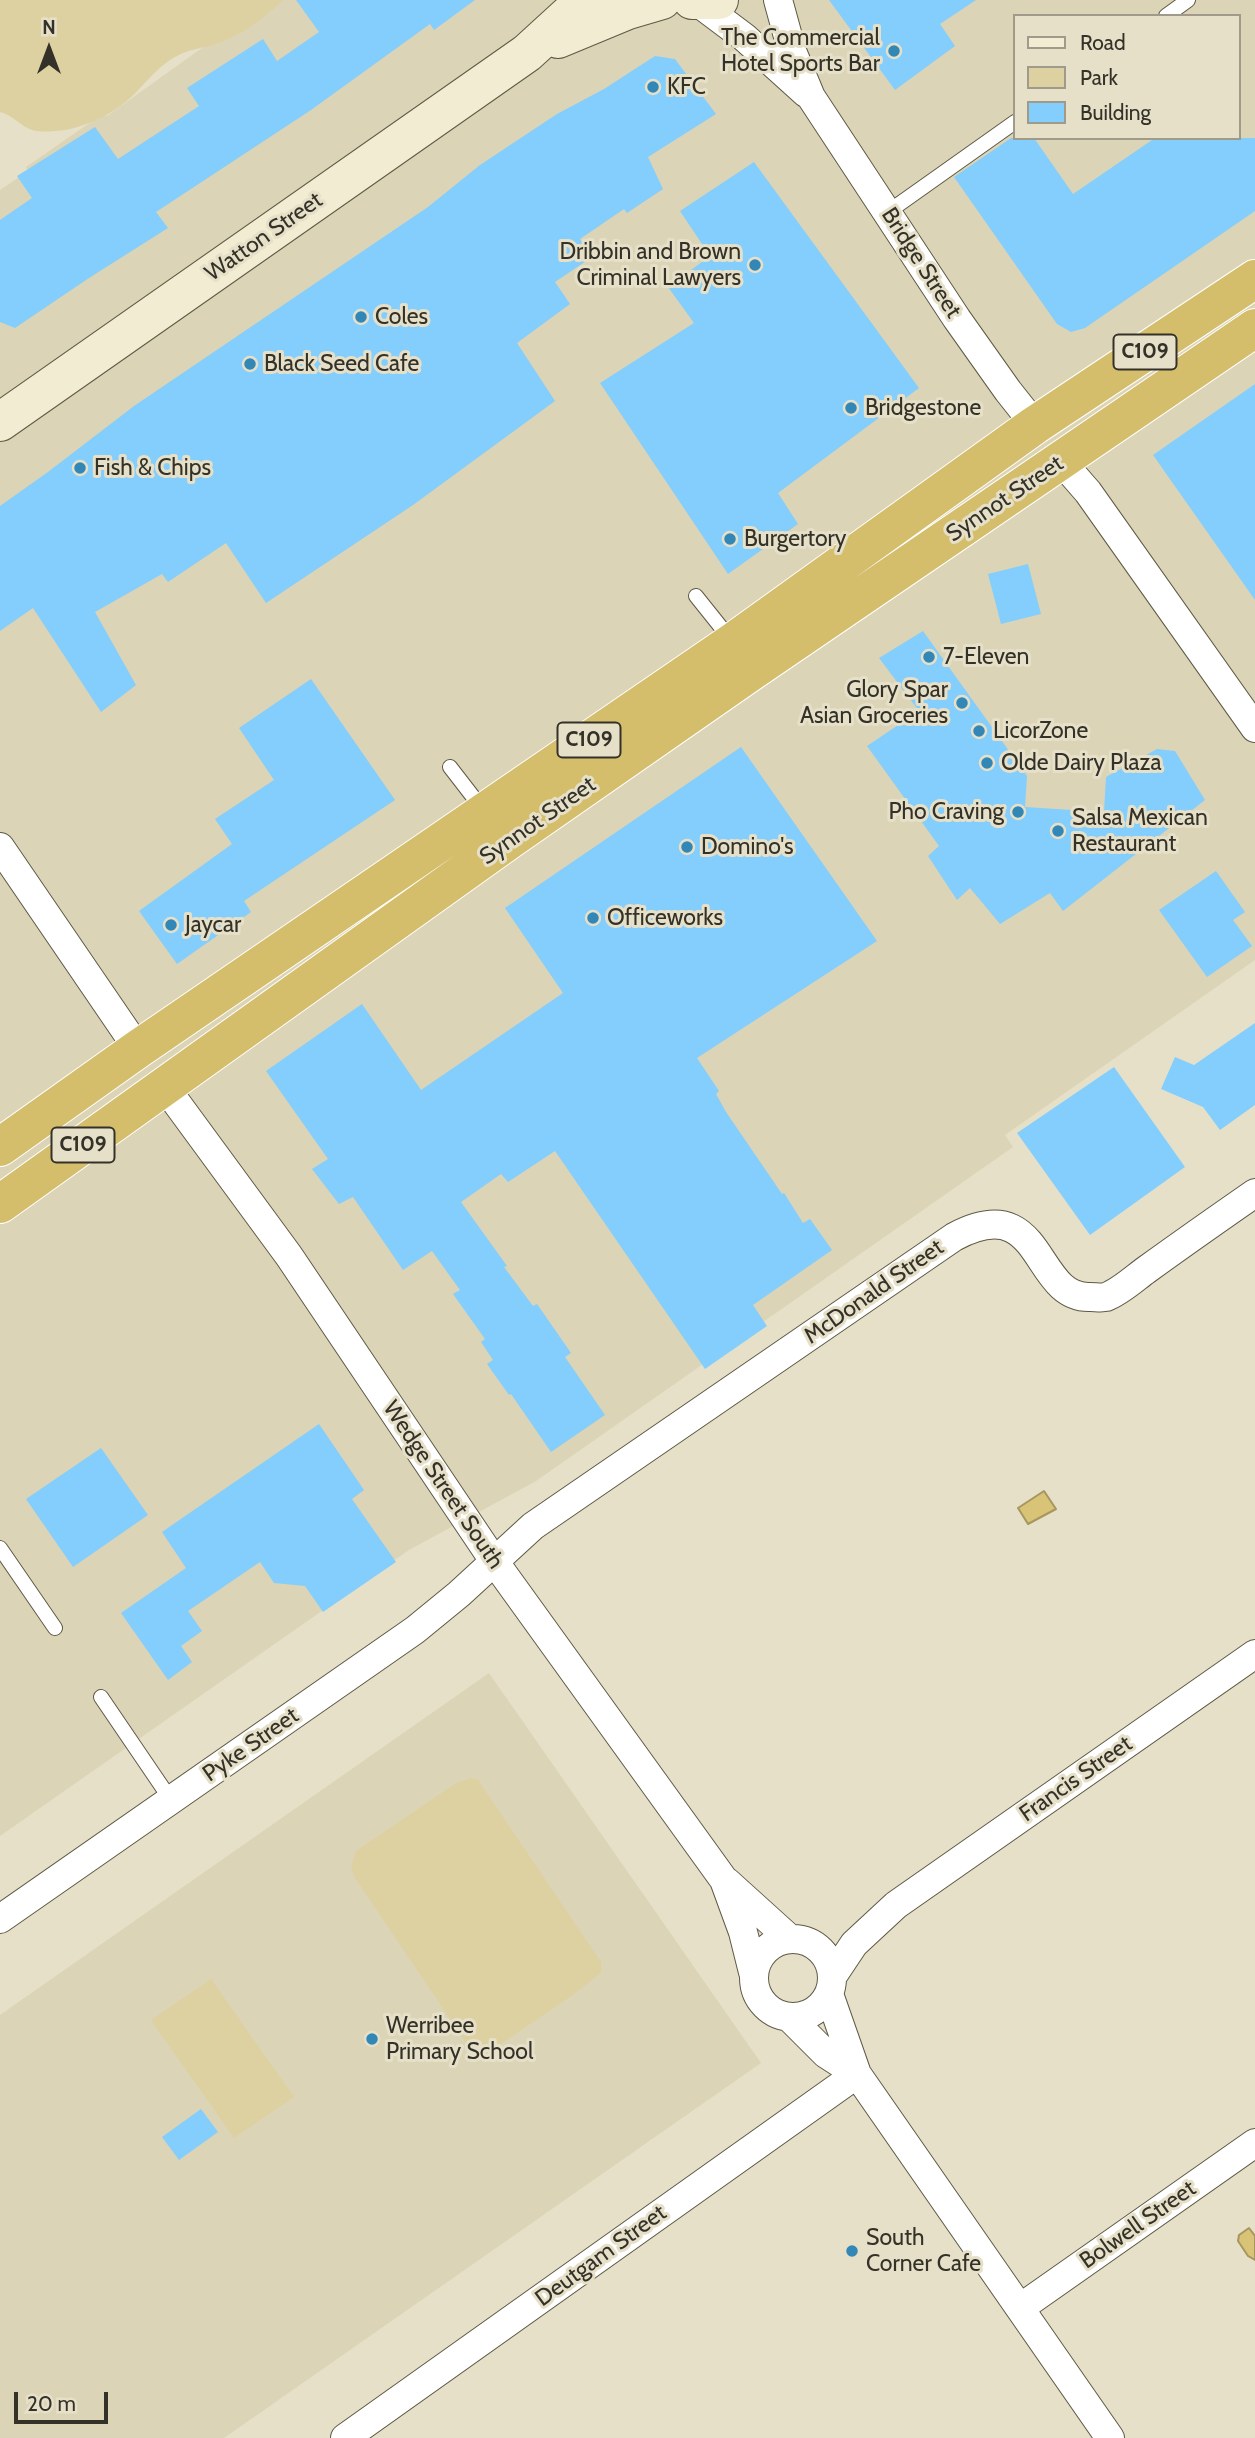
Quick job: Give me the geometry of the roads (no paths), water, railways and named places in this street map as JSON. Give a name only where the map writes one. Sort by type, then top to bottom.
[{"type":"highway","name":"Synnot Street","points":[[742,657],[1035,425],[1255,279]]},
{"type":"highway","name":"Synnot Street","points":[[0,1147],[138,1049],[497,826],[742,657],[1061,461],[1255,328]]},
{"type":"highway","points":[[1035,425],[1061,461]]},
{"type":"highway","name":"Synnot Street","points":[[0,1203],[165,1087],[497,826]]},
{"type":"highway","points":[[138,1049],[165,1087]]},
{"type":"street","name":"Watton Street","points":[[0,422],[527,53],[586,0]]},
{"type":"street","name":"Watton Street","points":[[527,53],[592,23],[692,0]]},
{"type":"street","name":"Bridge Street","points":[[692,0],[744,37],[811,97]]},
{"type":"street","name":"Bridge Street","points":[[778,0],[792,51],[811,97],[1007,391],[1035,425]]},
{"type":"street","points":[[1061,461],[1088,492],[1255,728]]},
{"type":"street","points":[[0,847],[138,1049]]},
{"type":"street","name":"Wedge Street South","points":[[165,1087],[289,1256],[494,1561],[724,1880],[799,1940]]},
{"type":"street","name":"McDonald Street","points":[[494,1561],[533,1526],[970,1228],[997,1225],[1013,1228],[1026,1237],[1060,1286],[1073,1296],[1107,1297],[1255,1193]]},
{"type":"street","name":"Pyke Street","points":[[0,1919],[415,1630],[494,1561]]},
{"type":"street","name":"Francis Street","points":[[831,1985],[854,1944],[896,1905],[1255,1654]]},
{"type":"street","name":"Wedge Street South","points":[[724,1880],[743,1932],[753,1972]]},
{"type":"street","name":"Francis Street","points":[[799,1940],[831,1936],[896,1905]]},
{"type":"street","points":[[831,1985],[815,2010],[790,2018],[779,2015],[762,2003],[756,1994],[753,1972],[766,1949],[781,1940],[799,1940],[816,1946],[828,1959],[831,1985],[857,2074],[1110,2438]]},
{"type":"street","points":[[790,2018],[826,2054],[857,2074]]},
{"type":"street","name":"Deutgam Street","points":[[345,2438],[857,2074]]},
{"type":"street","name":"Bolwell Street","points":[[1020,2308],[1255,2143]]},
{"type":"lane","points":[[1169,14],[1188,0]]},
{"type":"lane","points":[[888,212],[1014,123]]},
{"type":"lane","points":[[696,596],[742,657]]},
{"type":"lane","points":[[450,767],[497,826]]},
{"type":"lane","points":[[0,1548],[55,1628]]},
{"type":"lane","points":[[101,1697],[171,1800]]},
{"type":"place","name":"The Commercial Hotel Sports Bar","points":[[894,51]]},
{"type":"place","name":"KFC","points":[[653,87]]},
{"type":"place","name":"Dribbin and Brown Criminal Lawyers","points":[[755,265]]},
{"type":"place","name":"Coles","points":[[361,317]]},
{"type":"place","name":"Black Seed Cafe","points":[[250,364]]},
{"type":"place","name":"Bridgestone","points":[[851,408]]},
{"type":"place","name":"Fish & Chips","points":[[80,468]]},
{"type":"place","name":"Burgertory","points":[[730,539]]},
{"type":"place","name":"7-Eleven","points":[[929,657]]},
{"type":"place","name":"Glory Spar Asian Groceries","points":[[962,703]]},
{"type":"place","name":"LicorZone","points":[[979,731]]},
{"type":"place","name":"Olde Dairy Plaza","points":[[987,763]]},
{"type":"place","name":"Pho Craving","points":[[1018,812]]},
{"type":"place","name":"Salsa Mexican Restaurant","points":[[1058,831]]},
{"type":"place","name":"Domino's","points":[[687,847]]},
{"type":"place","name":"Officeworks","points":[[593,918]]},
{"type":"place","name":"Jaycar","points":[[171,925]]},
{"type":"place","name":"Werribee Primary School","points":[[372,2039]]},
{"type":"place","name":"South Corner Cafe","points":[[852,2251]]}]
